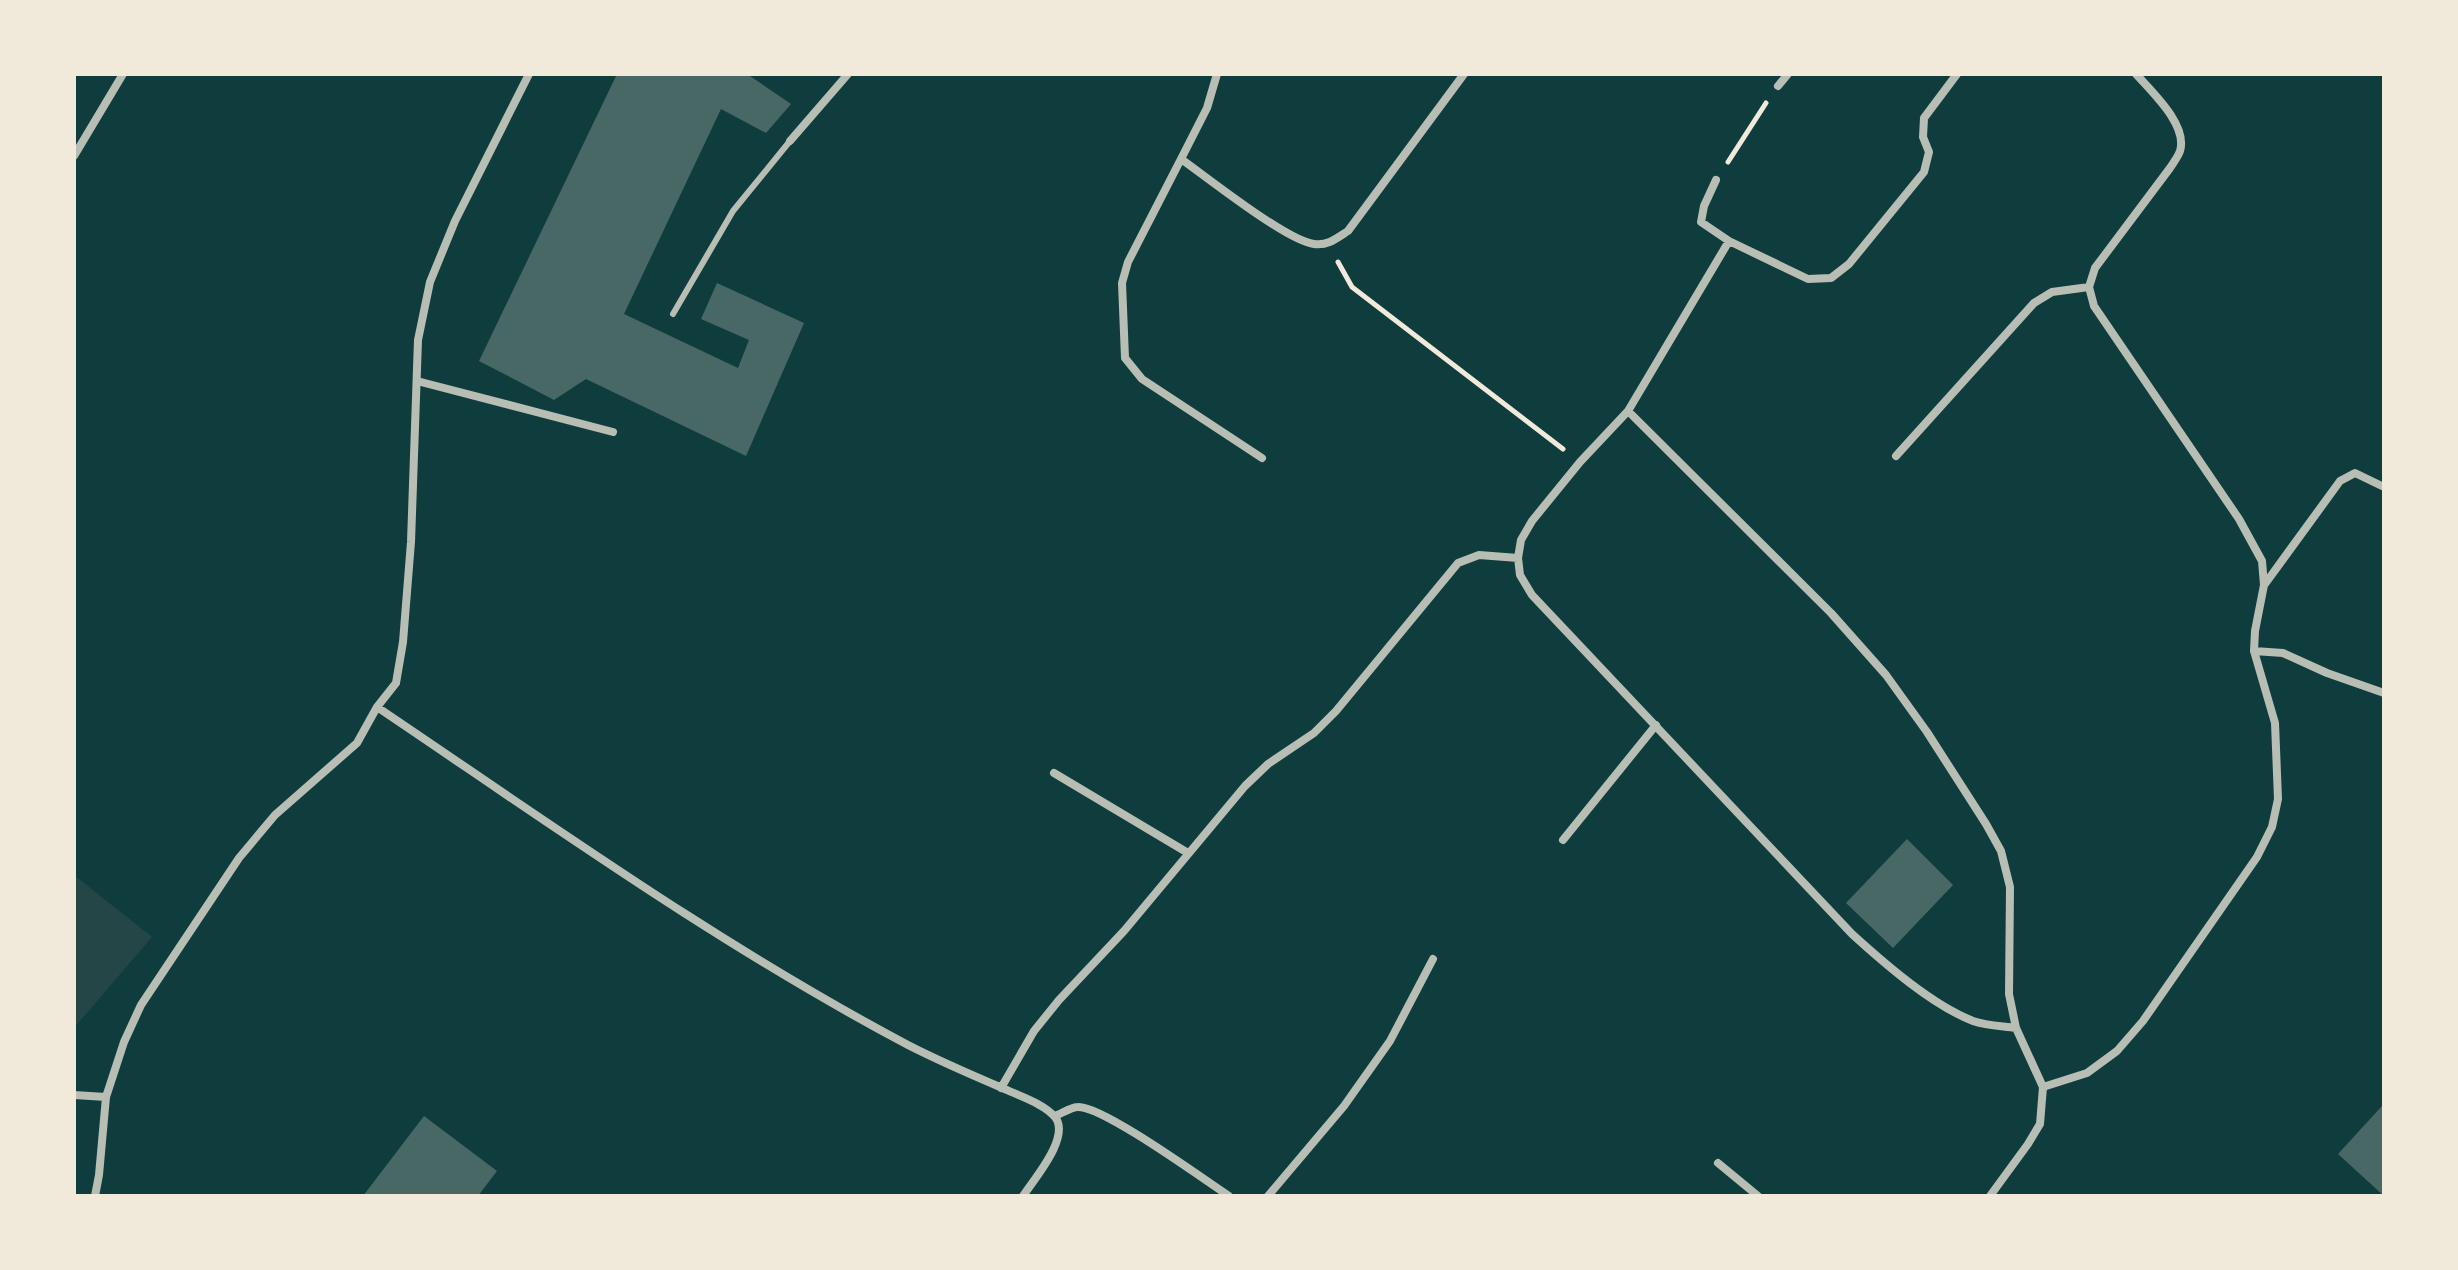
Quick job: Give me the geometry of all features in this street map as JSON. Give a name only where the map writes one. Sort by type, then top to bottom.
[{"type":"street","points":[[74,156],[123,74]]},
{"type":"street","points":[[95,1196],[106,1097],[124,1042],[141,1005],[239,858],[275,815],[357,743],[377,707],[396,683],[403,642],[411,542],[418,340],[430,282],[455,221],[529,74]]},
{"type":"street","points":[[790,141],[848,74]]},
{"type":"street","points":[[1217,74],[1207,108],[1128,262],[1122,283],[1125,358],[1142,379],[1262,458]]},
{"type":"street","points":[[1181,159],[1291,236],[1312,244],[1328,244],[1348,231],[1464,74]]},
{"type":"street","points":[[1778,86],[1788,74]]},
{"type":"street","points":[[1716,180],[1704,206],[1701,222],[1729,241],[1808,279],[1831,278],[1849,264],[1924,172],[1929,152],[1923,137],[1924,118],[1957,74]]},
{"type":"street","points":[[2043,1087],[2087,1073],[2117,1051],[2143,1021],[2243,880],[2267,837],[2278,799],[2275,723],[2254,651],[2264,585],[2262,561],[2239,519],[2094,306],[2089,287],[2095,268],[2181,151],[2181,134],[2172,116],[2136,74]]},
{"type":"street","points":[[1729,241],[1628,411],[1580,462],[1532,521],[1521,540],[1518,558],[1520,575],[1532,595],[1852,934],[1883,963],[1951,1010],[1976,1022],[2016,1028]]},
{"type":"street","points":[[1896,456],[2034,303],[2052,292],[2089,287]]},
{"type":"street","points":[[417,381],[613,432]]},
{"type":"street","points":[[1628,411],[1821,602],[1877,664],[1927,732],[2001,851],[2010,887],[2009,994],[2016,1028],[2043,1087],[2040,1124],[1990,1196]]},
{"type":"street","points":[[2264,585],[2340,481],[2355,473],[2384,487]]},
{"type":"street","points":[[1001,1088],[1042,1021],[1124,931],[1245,786],[1268,764],[1314,733],[1336,711],[1458,563],[1479,555],[1518,558]]},
{"type":"street","points":[[2254,651],[2283,653],[2384,693]]},
{"type":"street","points":[[377,707],[684,915],[768,968],[933,1058],[1033,1102],[1055,1116],[1060,1127],[1057,1145],[1023,1196]]},
{"type":"street","points":[[1563,840],[1656,725]]},
{"type":"street","points":[[1054,773],[1188,853]]},
{"type":"street","points":[[1268,1196],[1344,1106],[1390,1041],[1433,959]]},
{"type":"street","points":[[74,1095],[106,1097]]},
{"type":"street","points":[[1055,1116],[1078,1107],[1098,1113],[1133,1132],[1229,1196]]},
{"type":"street","points":[[1718,1163],[1758,1196]]},
{"type":"lane","points":[[673,314],[733,211],[790,141]]},
{"type":"path","points":[[1716,180],[1778,86]]},
{"type":"path","points":[[1328,244],[1352,287],[1580,462]]},
{"type":"shaded area","points":[[74,875],[152,937],[74,1028]]},
{"type":"building","points":[[617,74],[747,74],[791,104],[766,133],[721,109],[624,314],[738,368],[749,340],[701,319],[717,283],[804,323],[746,456],[586,379],[554,400],[479,361]]},
{"type":"building","points":[[1907,839],[1953,885],[1893,948],[1846,903]]},
{"type":"building","points":[[2382,1106],[2384,1108],[2384,1196],[2338,1154]]},
{"type":"building","points":[[424,1116],[497,1171],[478,1196],[363,1196]]}]
